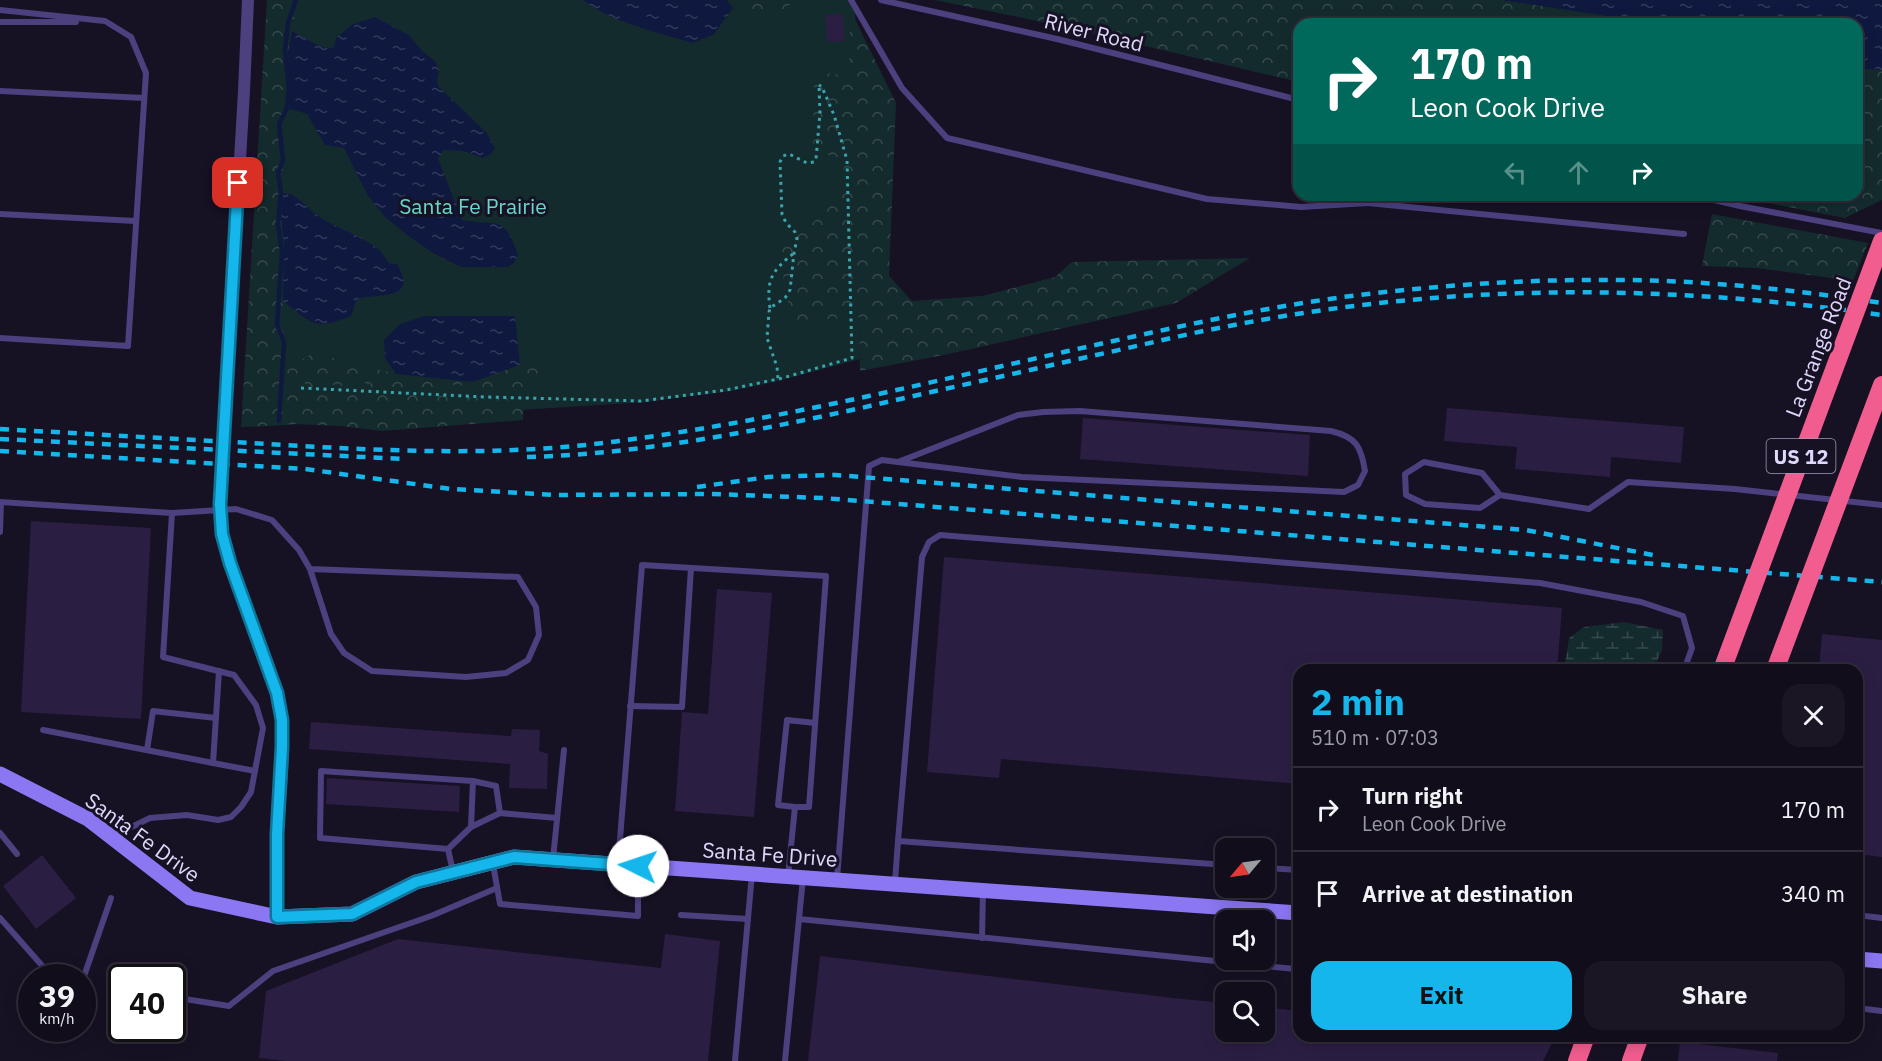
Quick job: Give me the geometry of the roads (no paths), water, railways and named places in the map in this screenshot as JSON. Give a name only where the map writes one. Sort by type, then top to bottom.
[{"type":"highway","name":"La Grange Road","points":[[1724,664],[1882,241]]},
{"type":"highway","name":"US 12","points":[[1777,664],[1882,385]]},
{"type":"highway","points":[[1577,1061],[1584,1042]]},
{"type":"highway","points":[[1631,1061],[1638,1042]]},
{"type":"street","points":[[248,0],[220,504],[222,534],[230,563],[279,702],[282,720],[277,834],[277,917]]},
{"type":"street","name":"Santa Fe Drive","points":[[0,774],[88,819],[190,898],[277,917],[352,914],[416,882],[514,857],[1293,913]]},
{"type":"street","points":[[1863,960],[1882,962]]},
{"type":"lane","points":[[851,0],[902,88],[947,138],[1207,200],[1301,207],[1368,203],[1684,234]]},
{"type":"lane","name":"River Road","points":[[881,0],[1056,39],[1293,98]]},
{"type":"lane","points":[[0,10],[95,21]]},
{"type":"lane","points":[[0,22],[105,21],[131,37],[146,73],[128,346],[0,338]]},
{"type":"lane","points":[[0,91],[144,98]]},
{"type":"lane","points":[[1719,201],[1882,233]]},
{"type":"lane","points":[[0,213],[136,221]]},
{"type":"lane","points":[[837,880],[869,466],[882,460],[898,462],[1022,477],[1344,492],[1358,485],[1365,471],[1359,446],[1346,435],[1331,431],[1080,411],[1018,415],[898,462]]},
{"type":"lane","points":[[1500,495],[1480,508],[1425,504],[1406,495],[1405,474],[1424,462],[1482,473],[1500,495],[1589,509],[1628,482],[1735,489],[1882,505]]},
{"type":"lane","points":[[0,532],[1,502],[172,513],[236,509],[272,520],[299,550],[310,569],[331,634],[344,653],[372,671],[466,677],[506,673],[528,660],[539,635],[536,607],[518,577],[310,569]]},
{"type":"lane","points":[[111,837],[150,818],[187,815],[218,820],[231,816],[241,807],[251,792],[255,771],[263,728],[256,705],[234,675],[164,657],[172,513]]},
{"type":"lane","points":[[895,884],[922,556],[929,543],[940,535],[1540,583],[1641,602],[1683,616],[1692,648],[1686,664]]},
{"type":"lane","points":[[618,864],[642,565],[826,576],[816,723],[809,807],[778,805],[788,720],[816,723]]},
{"type":"lane","points":[[630,706],[682,707],[691,568]]},
{"type":"lane","points":[[213,763],[219,671]]},
{"type":"lane","points":[[147,750],[153,711],[216,718]]},
{"type":"lane","points":[[43,730],[255,771]]},
{"type":"lane","points":[[553,860],[564,750]]},
{"type":"lane","points":[[500,813],[496,786],[473,780],[321,771],[320,838],[448,849],[471,827],[500,813],[557,818]]},
{"type":"lane","points":[[471,827],[473,780]]},
{"type":"lane","points":[[784,1061],[799,919],[795,807]]},
{"type":"lane","points":[[0,832],[17,854]]},
{"type":"lane","points":[[898,841],[1215,864]]},
{"type":"lane","points":[[448,849],[453,872]]},
{"type":"lane","points":[[492,862],[500,904],[638,916],[638,866]]},
{"type":"lane","points":[[1275,869],[1293,870]]},
{"type":"lane","points":[[735,1061],[752,874]]},
{"type":"lane","points":[[186,999],[229,1006],[273,972],[431,916],[497,888]]},
{"type":"lane","points":[[982,938],[983,890]]},
{"type":"lane","points":[[88,964],[111,898]]},
{"type":"lane","points":[[681,915],[748,920]]},
{"type":"lane","points":[[1863,916],[1882,918]]},
{"type":"lane","points":[[0,918],[41,964]]},
{"type":"lane","points":[[799,919],[1293,969]]},
{"type":"lane","points":[[1863,1009],[1882,1011]]},
{"type":"water","points":[[583,0],[727,0],[733,8],[714,34],[693,43],[621,21]]},
{"type":"water","points":[[1503,0],[1882,0],[1882,70],[1863,68],[1863,18],[1622,18]]},
{"type":"water","points":[[375,17],[409,35],[423,52],[435,61],[439,70],[437,82],[439,87],[487,133],[495,149],[491,154],[483,158],[463,151],[444,150],[438,158],[462,220],[498,224],[508,232],[518,255],[514,263],[508,267],[461,267],[433,253],[407,235],[385,217],[368,196],[344,148],[325,145],[307,114],[290,109],[288,52],[292,31],[330,48],[334,47],[336,38],[353,24]]},
{"type":"water","points":[[283,193],[293,196],[333,225],[370,243],[389,263],[397,264],[403,276],[400,290],[386,295],[357,299],[351,316],[321,324],[308,320],[283,301],[284,242],[281,219]]},
{"type":"water","points":[[424,316],[515,316],[520,365],[472,382],[396,374],[385,358],[384,340],[400,324]]},
{"type":"waterway","points":[[279,421],[284,342],[277,325],[282,252],[278,225],[281,192],[278,173],[283,160],[279,124],[287,108],[289,89],[285,51],[288,23],[296,0]]},
{"type":"railway","points":[[0,429],[355,449],[443,451],[532,449],[619,441],[732,423],[845,401],[1213,320],[1322,300],[1391,291],[1519,282],[1649,280],[1749,287],[1882,303]]},
{"type":"railway","points":[[527,457],[653,447],[737,433],[861,408],[1208,330],[1388,302],[1470,295],[1552,292],[1634,293],[1716,297],[1882,315]]},
{"type":"railway","points":[[0,439],[404,459]]},
{"type":"railway","points":[[0,451],[305,469],[451,489],[556,495],[712,494],[823,498],[1882,582]]},
{"type":"railway","points":[[697,487],[768,477],[836,475],[1526,530],[1658,556]]},
{"type":"park label","name":"Santa Fe Prairie","points":[[473,206]]}]
